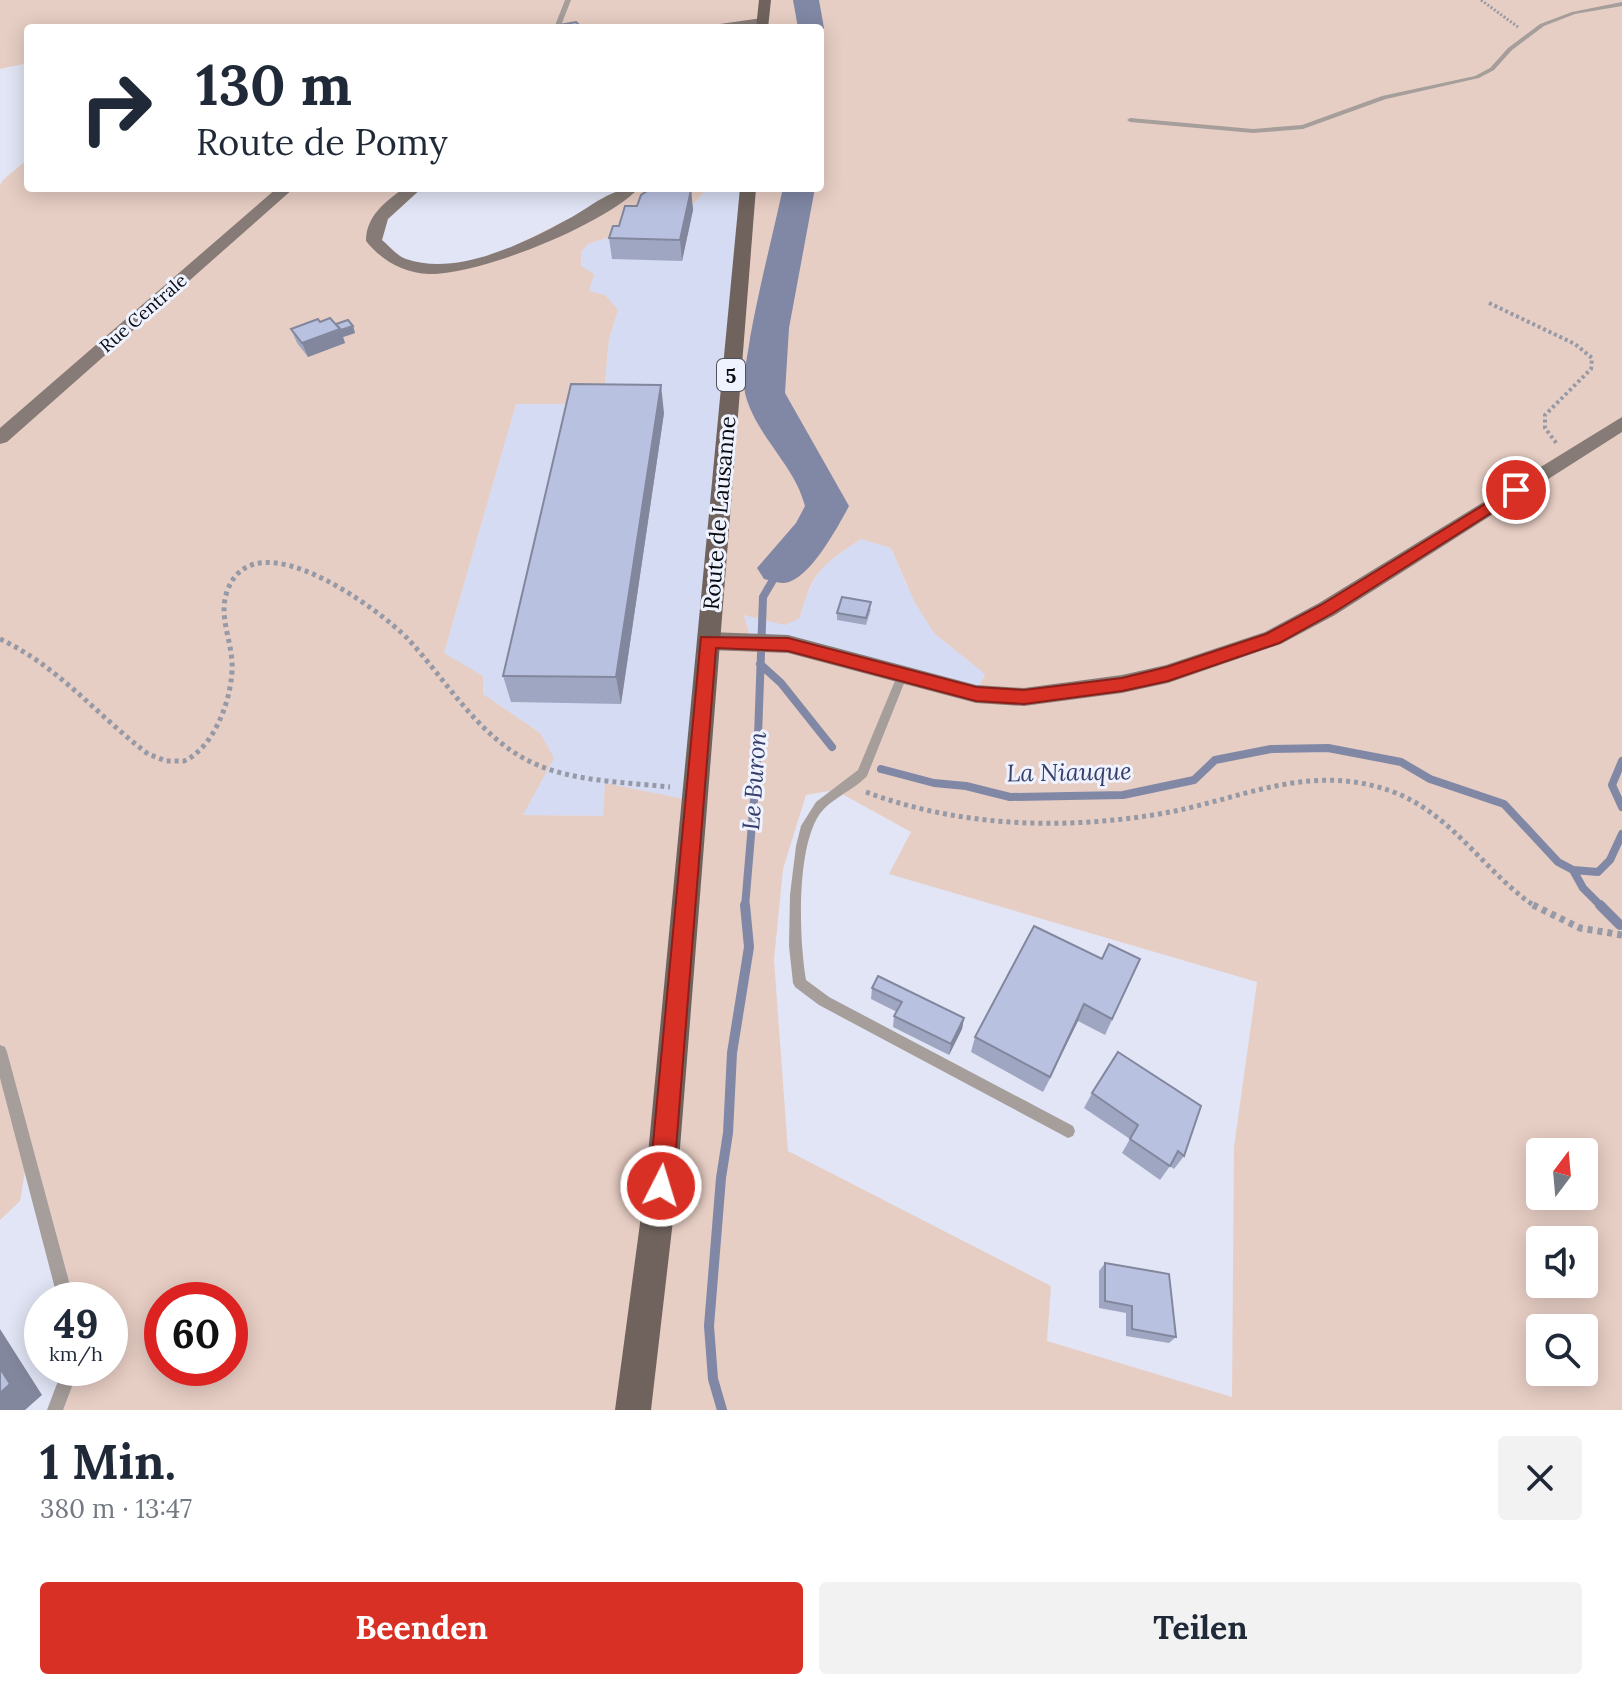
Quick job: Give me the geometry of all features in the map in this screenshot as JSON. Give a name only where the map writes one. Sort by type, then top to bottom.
[{"type":"main road","points":[[762,24],[765,0]]},
{"type":"main road","name":"Route de Lausanne","points":[[633,1410],[658,1215],[748,192]]},
{"type":"street","name":"Rue Centrale","points":[[0,438],[281,192]]},
{"type":"street","points":[[409,192],[381,217],[374,227],[374,241],[380,250],[400,262],[445,268],[480,263],[513,252],[624,192]]},
{"type":"street","points":[[708,641],[788,644],[976,694],[1024,697],[1122,684],[1209,661],[1273,638],[1327,609],[1622,423]]},
{"type":"lane","points":[[559,24],[568,0]]},
{"type":"lane","points":[[1130,120],[1253,131],[1303,127],[1384,97],[1477,77],[1492,69],[1530,32],[1553,20],[1622,4]]},
{"type":"lane","points":[[902,676],[863,773],[853,786],[833,795],[814,812],[805,831],[796,907],[796,965],[800,983],[824,1001],[1068,1131]]},
{"type":"lane","points":[[0,1052],[61,1282]]},
{"type":"lane","points":[[55,1410],[64,1386]]},
{"type":"path","points":[[1481,0],[1510,23],[1530,32]]},
{"type":"path","points":[[1489,303],[1575,344],[1592,358],[1591,369],[1545,415],[1545,428],[1569,456]]},
{"type":"path","points":[[0,639],[46,666],[122,734],[155,759],[174,762],[188,760],[211,734],[232,673],[224,621],[225,597],[230,582],[239,569],[252,563],[301,568],[355,593],[390,622],[437,671],[464,706],[519,756],[533,763],[596,778],[695,790]]},
{"type":"path","points":[[853,786],[883,800],[944,814],[1007,821],[1068,822],[1142,817],[1190,809],[1264,786],[1307,777],[1375,785],[1415,802],[1447,823],[1500,879],[1546,916],[1593,933],[1622,935]]},
{"type":"shaded area","points":[[0,0],[1622,0],[1622,1410],[55,1410],[64,1386],[128,1386],[128,1282],[61,1282],[28,1153],[20,1201],[0,1220],[0,185],[24,162],[24,192],[409,192],[392,205],[374,241],[414,266],[480,263],[623,192],[704,192],[695,203],[677,207],[619,234],[588,244],[581,252],[581,266],[594,274],[589,291],[605,295],[618,310],[609,339],[604,393],[572,404],[516,404],[444,653],[483,676],[483,694],[540,733],[554,758],[523,815],[603,816],[605,783],[694,801],[748,192],[824,192],[824,24],[24,24],[24,64],[0,69]],"holes":[[[861,539],[891,548],[914,601],[934,633],[985,674],[976,693],[751,641],[744,615],[785,625],[800,618],[809,589],[820,571]],[[835,790],[911,832],[889,874],[1257,982],[1234,1147],[1232,1397],[1047,1341],[1051,1286],[788,1151],[774,960],[783,869],[806,795]]]},
{"type":"shaded area","points":[[704,192],[748,192],[694,801],[605,784],[603,816],[523,815],[540,733],[483,694],[444,653],[516,404],[572,404],[604,393],[609,339],[618,310],[589,291],[581,266],[581,252],[588,244],[619,234],[652,209],[695,203]]},
{"type":"shaded area","points":[[861,539],[891,548],[905,582],[934,633],[985,673],[976,694],[751,641],[744,614],[761,618],[800,618],[806,596],[823,565]]},
{"type":"building","points":[[646,192],[691,192],[680,240],[609,238],[613,226],[619,226],[625,206],[637,206]]},
{"type":"building","points":[[330,318],[340,329],[302,343],[291,329],[318,319],[320,322]]},
{"type":"building","points":[[348,320],[353,326],[341,330],[336,324]]},
{"type":"building","points":[[571,384],[661,385],[616,677],[503,676]]},
{"type":"building","points":[[842,597],[871,602],[866,618],[837,613]]},
{"type":"building","points":[[1034,926],[1102,959],[1109,944],[1140,959],[1112,1019],[1084,1004],[1050,1077],[975,1037]]},
{"type":"building","points":[[878,976],[964,1018],[951,1044],[894,1016],[902,1002],[872,988]]},
{"type":"building","points":[[1118,1052],[1201,1106],[1184,1156],[1178,1151],[1170,1166],[1130,1139],[1138,1125],[1092,1093]]},
{"type":"building","points":[[1105,1263],[1169,1274],[1176,1337],[1132,1329],[1132,1306],[1105,1301]]},
{"type":"building","points":[[0,1368],[10,1384],[0,1393]]},
{"type":"waterway","name":"Le Buron","points":[[806,0],[810,24]]},
{"type":"waterway","name":"Le Buron","points":[[780,568],[813,532],[827,506],[820,488],[787,438],[765,393],[766,357],[798,192]]},
{"type":"waterway","name":"Le Buron","points":[[761,665],[763,597],[780,568]]},
{"type":"waterway","name":"Le Buron","points":[[745,906],[757,764],[761,665]]},
{"type":"waterway","name":"La Niauque","points":[[761,665],[781,683],[832,747]]},
{"type":"waterway","name":"La Niauque","points":[[881,769],[934,783],[966,786],[1010,797],[1123,795],[1194,780],[1215,760],[1271,749],[1328,748],[1401,762],[1430,779],[1504,804],[1558,862],[1573,870]]},
{"type":"waterway","name":"La Niauque","points":[[1622,761],[1612,785],[1622,807]]},
{"type":"waterway","name":"La Niauque","points":[[1573,870],[1598,872],[1610,860],[1622,834]]},
{"type":"waterway","points":[[1573,870],[1583,888],[1620,925]]},
{"type":"waterway","name":"Le Buron","points":[[722,1410],[713,1379],[709,1326],[721,1178],[728,1133],[732,1053],[749,947],[745,906]]},
{"type":"route","points":[[661,1186],[708,641],[788,644],[976,694],[1024,697],[1122,684],[1168,674],[1273,638],[1327,609],[1516,490]]}]
